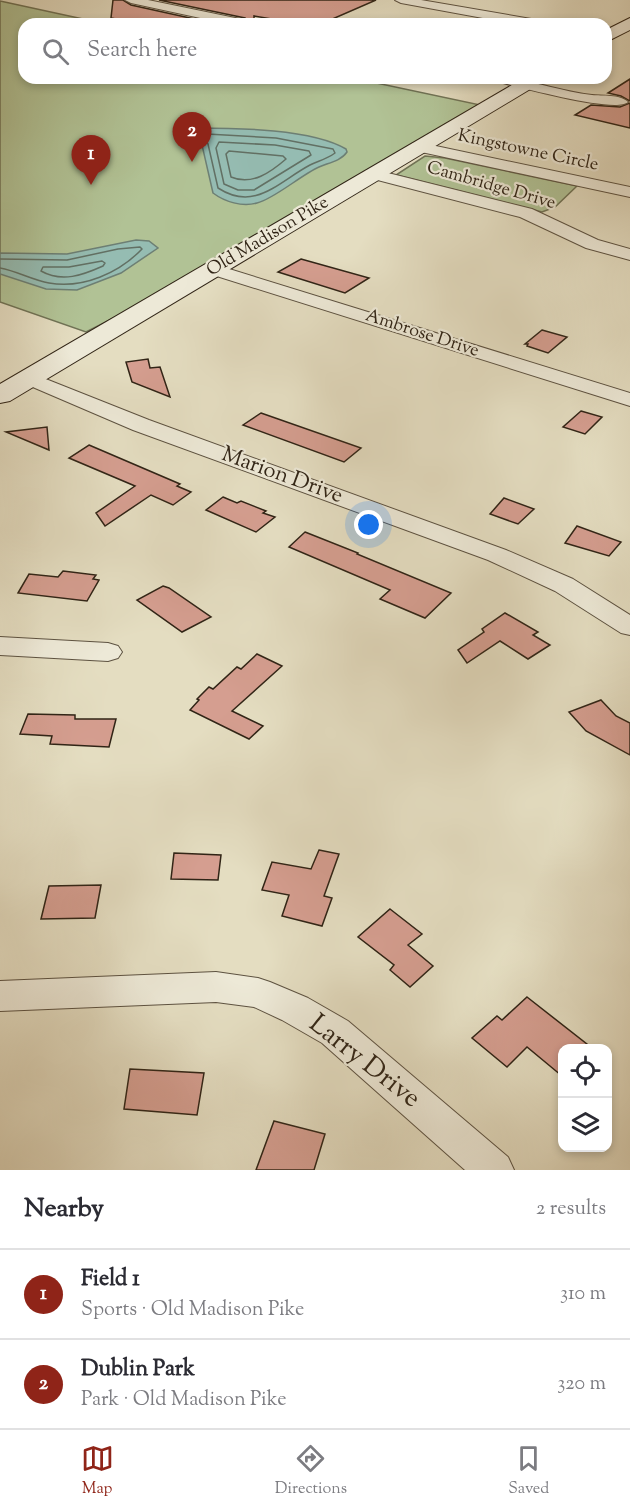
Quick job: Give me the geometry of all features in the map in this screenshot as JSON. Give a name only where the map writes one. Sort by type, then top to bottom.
[{"type":"main road","points":[[612,32],[630,23]]},
{"type":"main road","name":"Old Madison Pike","points":[[0,394],[526,84]]},
{"type":"street","points":[[131,0],[216,18]]},
{"type":"street","points":[[400,0],[503,18]]},
{"type":"street","points":[[446,8],[464,0]]},
{"type":"street","points":[[541,84],[589,99],[626,103]]},
{"type":"street","name":"Kingstowne Circle","points":[[417,147],[630,192]]},
{"type":"street","name":"Cambridge Drive","points":[[372,174],[526,213],[592,244],[630,255]]},
{"type":"street","name":"Ambrose Drive","points":[[213,269],[630,400]]},
{"type":"street","name":"Marion Drive","points":[[28,378],[141,424],[497,555],[564,585],[630,627]]},
{"type":"street","points":[[0,646],[108,652]]},
{"type":"street","name":"Larry Drive","points":[[0,996],[216,987],[258,993],[295,1009],[335,1032],[477,1164]]},
{"type":"green space","points":[[0,1],[78,18],[18,18],[18,84],[381,84],[485,106],[165,292],[86,332],[0,302]]},
{"type":"green space","points":[[425,156],[445,158],[577,186],[555,207],[542,212],[396,175]]},
{"type":"water","points":[[197,128],[253,129],[314,137],[331,142],[346,149],[347,152],[338,160],[319,167],[264,201],[240,204],[213,193],[202,145],[178,135]]},
{"type":"water","points":[[136,240],[149,241],[158,248],[121,273],[77,290],[46,289],[0,274],[0,253],[67,254]]},
{"type":"building","points":[[113,0],[123,0],[131,5],[190,18],[111,18]]},
{"type":"building","points":[[159,0],[376,0],[335,18],[254,16],[254,18]]},
{"type":"building","points":[[630,79],[630,101],[608,93]]},
{"type":"building","points":[[630,103],[630,128],[575,115],[591,105],[620,107]]},
{"type":"building","points":[[301,259],[369,278],[345,293],[278,272]]},
{"type":"building","points":[[542,330],[567,337],[548,353],[525,344]]},
{"type":"building","points":[[148,359],[150,368],[160,367],[170,397],[132,382],[126,362]]},
{"type":"building","points":[[581,411],[602,417],[585,434],[563,427]]},
{"type":"building","points":[[261,413],[361,448],[344,462],[243,425]]},
{"type":"building","points":[[47,427],[49,450],[6,432]]},
{"type":"building","points":[[89,445],[180,484],[177,486],[191,492],[173,505],[151,495],[105,526],[96,513],[135,486],[69,458]]},
{"type":"building","points":[[223,497],[237,503],[241,501],[275,517],[256,532],[206,510]]},
{"type":"building","points":[[504,498],[534,509],[518,524],[490,514]]},
{"type":"building","points":[[577,526],[621,542],[609,556],[565,543]]},
{"type":"building","points":[[305,532],[451,593],[425,618],[380,599],[390,590],[289,547]]},
{"type":"building","points":[[63,571],[96,575],[93,579],[99,580],[87,601],[18,593],[29,574],[58,577]]},
{"type":"building","points":[[163,586],[211,617],[182,632],[137,600]]},
{"type":"building","points":[[505,613],[538,632],[533,635],[550,645],[528,659],[500,641],[467,663],[458,650],[484,632],[482,629]]},
{"type":"building","points":[[257,654],[282,666],[232,711],[263,726],[249,739],[190,710],[209,687],[213,689],[237,667],[241,669]]},
{"type":"building","points":[[601,700],[616,716],[630,723],[630,755],[586,731],[569,712]]},
{"type":"building","points":[[28,714],[75,715],[75,719],[116,719],[109,747],[50,744],[52,736],[20,734]]},
{"type":"building","points":[[319,850],[339,854],[324,896],[332,898],[322,926],[282,916],[289,895],[262,890],[272,862],[311,869]]},
{"type":"building","points":[[174,853],[221,855],[218,880],[171,879]]},
{"type":"building","points":[[101,885],[95,918],[41,919],[49,886]]},
{"type":"building","points":[[390,909],[422,934],[408,945],[433,966],[410,987],[390,970],[394,965],[358,937]]},
{"type":"building","points":[[527,997],[587,1044],[558,1044],[558,1073],[527,1047],[507,1067],[472,1038],[497,1016],[502,1020]]},
{"type":"building","points":[[130,1069],[204,1073],[197,1115],[124,1109]]},
{"type":"building","points":[[274,1121],[325,1134],[314,1170],[256,1170]]},
{"type":"place","name":"Dublin Park","points":[[192,162]]},
{"type":"place","name":"Field 1","points":[[91,185]]}]
